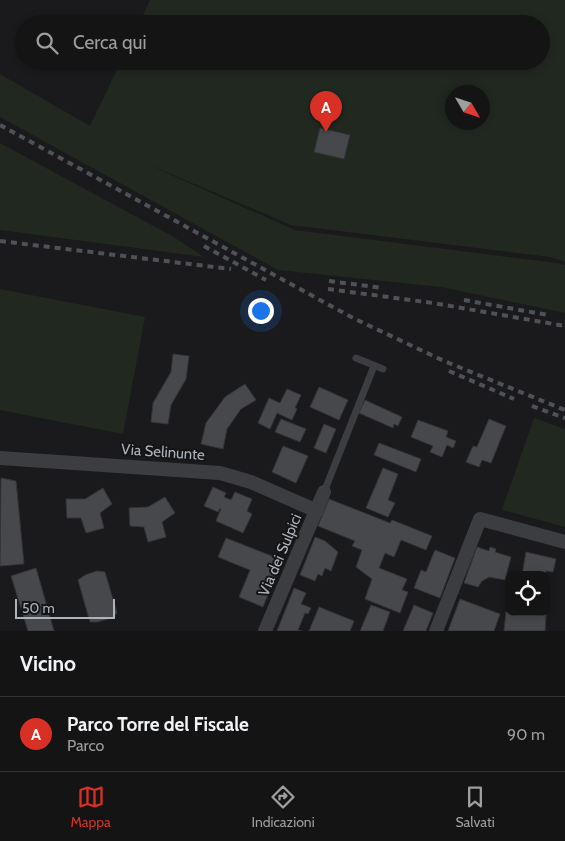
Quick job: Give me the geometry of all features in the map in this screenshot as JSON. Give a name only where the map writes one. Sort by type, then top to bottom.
[{"type":"street","name":"Via Selinunte","points":[[0,458],[220,473],[251,482],[317,511]]},
{"type":"street","name":"Via dei Sulpici","points":[[265,631],[324,492]]},
{"type":"street","points":[[436,631],[480,519],[565,542]]},
{"type":"lane","points":[[356,358],[383,370]]},
{"type":"lane","points":[[324,492],[374,366]]},
{"type":"shaded area","points":[[150,0],[565,0],[565,262],[550,257],[291,225],[140,161],[295,230],[565,265],[565,313],[441,287],[278,270],[0,117],[0,74],[90,126],[117,70],[550,70],[550,15],[143,15]]},
{"type":"shaded area","points":[[0,143],[172,236],[204,257],[0,230]]},
{"type":"shaded area","points":[[0,289],[145,317],[123,434],[0,410]]},
{"type":"shaded area","points":[[534,418],[565,429],[565,527],[502,510]]},
{"type":"building","points":[[320,128],[350,135],[344,159],[314,152]]},
{"type":"building","points":[[173,354],[189,356],[186,379],[171,405],[168,424],[151,422],[153,403],[171,372]]},
{"type":"building","points":[[245,384],[256,400],[241,409],[227,429],[223,449],[201,444],[206,423],[225,397]]},
{"type":"building","points":[[319,387],[348,400],[339,420],[310,407]]},
{"type":"building","points":[[287,389],[301,395],[292,420],[277,413],[270,429],[258,423],[269,398],[280,403]]},
{"type":"building","points":[[365,400],[402,417],[398,426],[394,424],[393,428],[359,413]]},
{"type":"building","points":[[281,419],[306,429],[300,442],[275,432]]},
{"type":"building","points":[[489,419],[506,426],[491,463],[482,460],[479,467],[466,462],[473,446],[477,447]]},
{"type":"building","points":[[418,420],[448,431],[446,437],[456,441],[453,448],[447,445],[442,457],[430,452],[433,446],[411,437]]},
{"type":"building","points":[[324,424],[336,429],[326,453],[314,448]]},
{"type":"building","points":[[379,443],[421,459],[416,472],[374,455]]},
{"type":"building","points":[[283,446],[308,456],[296,483],[272,472]]},
{"type":"building","points":[[383,468],[398,474],[388,500],[395,503],[388,517],[366,508]]},
{"type":"building","points":[[1,478],[16,481],[24,564],[0,566]]},
{"type":"building","points":[[213,487],[226,493],[224,497],[231,500],[235,492],[252,499],[247,511],[252,514],[243,533],[216,521],[220,508],[218,512],[204,506]]},
{"type":"building","points":[[103,488],[112,504],[100,513],[104,528],[86,533],[81,518],[67,518],[66,499],[85,499]]},
{"type":"building","points":[[165,497],[175,513],[162,522],[166,537],[148,542],[144,527],[130,526],[129,508],[148,507]]},
{"type":"building","points":[[329,499],[390,523],[392,520],[432,536],[426,550],[401,540],[394,557],[385,553],[379,568],[407,579],[402,590],[408,592],[400,613],[365,599],[372,579],[356,567],[362,550],[352,546],[355,541],[318,526]]},
{"type":"building","points":[[315,537],[325,541],[338,552],[331,571],[325,568],[322,576],[318,574],[315,581],[300,575]]},
{"type":"building","points":[[226,538],[282,560],[263,607],[239,597],[250,570],[218,557]]},
{"type":"building","points":[[477,547],[489,551],[490,547],[496,549],[495,552],[511,557],[507,571],[505,571],[505,580],[489,577],[482,581],[478,587],[464,583]]},
{"type":"building","points":[[435,550],[455,558],[440,598],[414,588],[421,570],[426,572]]},
{"type":"building","points":[[526,552],[556,559],[553,572],[523,571]]},
{"type":"building","points":[[36,568],[54,631],[28,631],[11,576]]},
{"type":"building","points":[[97,571],[105,572],[117,613],[112,618],[90,622],[78,580],[85,575]]},
{"type":"building","points":[[294,588],[306,593],[301,604],[311,608],[308,614],[305,613],[298,630],[302,631],[277,631]]},
{"type":"building","points":[[460,599],[500,614],[494,631],[448,631]]},
{"type":"building","points":[[371,605],[390,612],[383,631],[360,631]]},
{"type":"building","points":[[414,605],[433,613],[426,631],[403,631]]},
{"type":"building","points":[[319,607],[354,621],[350,631],[309,631]]},
{"type":"building","points":[[506,616],[546,616],[545,631],[504,631]]},
{"type":"railway","points":[[0,125],[353,318],[444,361],[565,410]]},
{"type":"railway","points":[[0,241],[231,269]]},
{"type":"railway","points":[[204,246],[266,280]]},
{"type":"railway","points":[[329,281],[383,288]]},
{"type":"railway","points":[[328,289],[433,303],[565,326]]},
{"type":"railway","points":[[464,300],[548,315]]},
{"type":"railway","points":[[449,371],[514,399]]},
{"type":"railway","points":[[532,406],[565,418]]},
{"type":"place","name":"Parco Torre del Fiscale","points":[[326,132]]}]
